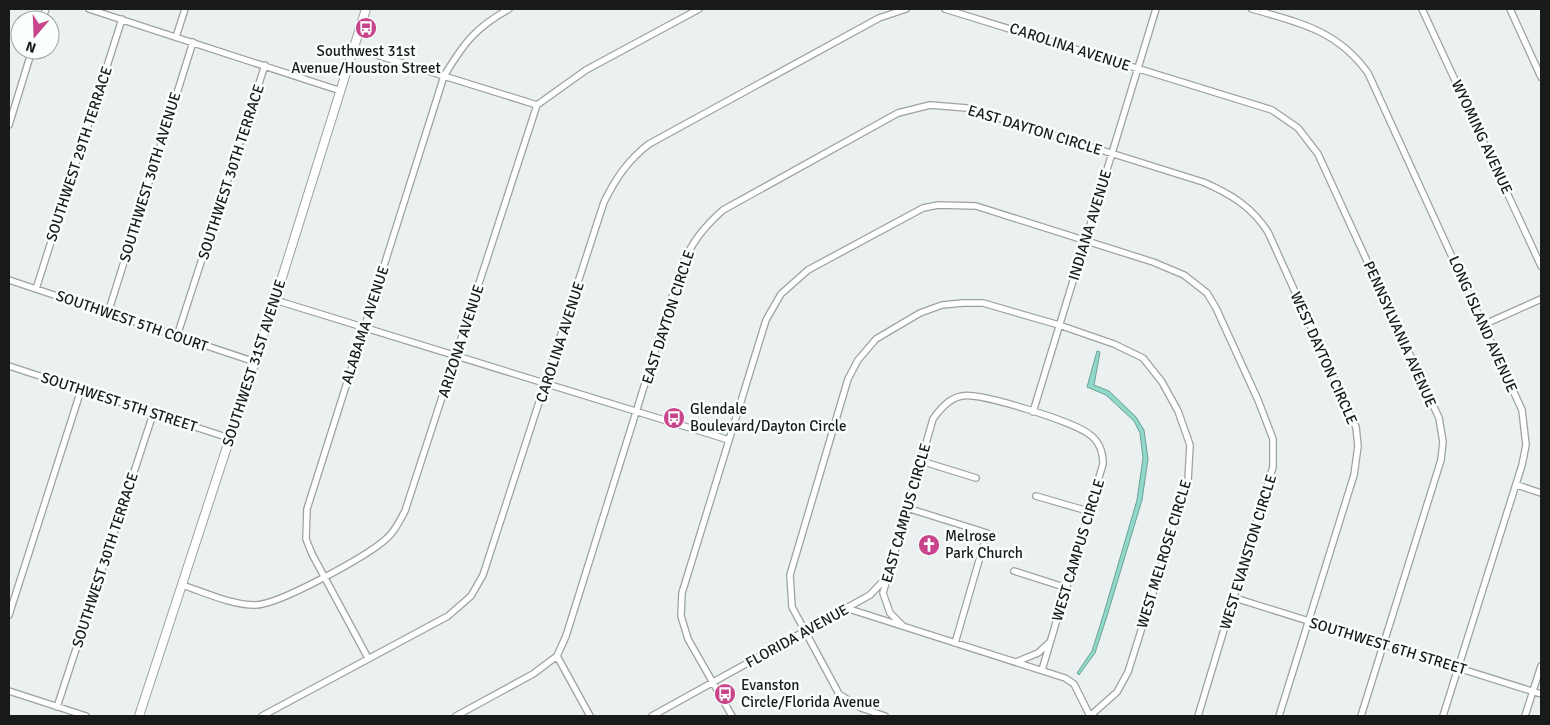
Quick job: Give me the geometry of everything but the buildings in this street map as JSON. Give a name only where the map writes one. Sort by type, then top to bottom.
[{"type":"main road","name":"SOUTHWEST 31ST AVENUE","points":[[139,716],[275,300],[366,9]]},
{"type":"street","points":[[89,9],[341,91]]},
{"type":"street","points":[[176,37],[186,9]]},
{"type":"street","name":"ALABAMA AVENUE","points":[[368,658],[306,539],[306,509],[444,76],[463,43],[488,20],[509,9]]},
{"type":"street","points":[[354,48],[537,105],[586,70],[699,9]]},
{"type":"street","name":"CAROLINA AVENUE","points":[[262,716],[448,616],[470,596],[483,575],[547,384],[604,202],[620,172],[631,157],[649,144],[879,18],[906,9]]},
{"type":"street","name":"CAROLINA AVENUE","points":[[945,9],[1138,68]]},
{"type":"street","name":"INDIANA AVENUE","points":[[1033,412],[1156,9]]},
{"type":"street","name":"LONG ISLAND AVENUE","points":[[1252,9],[1322,31],[1335,38],[1358,58],[1368,73],[1522,410],[1526,445],[1517,485],[1443,716]]},
{"type":"street","name":"WYOMING AVENUE","points":[[1422,9],[1541,266]]},
{"type":"street","points":[[1510,9],[1541,77]]},
{"type":"street","name":"SOUTHWEST 29TH TERRACE","points":[[36,289],[122,19]]},
{"type":"street","name":"SOUTHWEST 30TH AVENUE","points":[[108,313],[192,42]]},
{"type":"street","points":[[9,125],[29,60]]},
{"type":"street","name":"SOUTHWEST 30TH TERRACE","points":[[177,336],[265,65]]},
{"type":"street","name":"PENNSYLVANIA AVENUE","points":[[1138,68],[1272,110],[1285,117],[1304,134],[1327,173],[1438,418],[1443,442],[1441,460],[1361,716]]},
{"type":"street","name":"ARIZONA AVENUE","points":[[182,584],[235,602],[254,605],[283,598],[372,549],[387,538],[397,526],[406,511],[537,105]]},
{"type":"street","name":"EAST DAYTON CIRCLE","points":[[557,656],[566,636],[638,412],[682,265],[692,243],[723,210],[898,113],[930,105],[967,108],[1112,154]]},
{"type":"street","name":"WEST DAYTON CIRCLE","points":[[1112,154],[1203,182],[1222,190],[1236,197],[1259,218],[1268,232],[1356,427],[1358,446],[1354,475],[1279,716]]},
{"type":"street","name":"WEST EVANSTON CIRCLE","points":[[732,716],[688,639],[680,616],[682,593],[766,320],[781,294],[808,270],[923,208],[938,205],[976,206],[1086,239],[1169,268],[1207,293],[1216,308],[1258,400],[1273,439],[1273,467],[1198,716]]},
{"type":"street","name":"SOUTHWEST 5TH COURT","points":[[9,280],[255,362]]},
{"type":"street","points":[[1483,325],[1541,299]]},
{"type":"street","points":[[275,300],[729,440]]},
{"type":"street","name":"WEST MELROSE CIRCLE","points":[[885,716],[851,703],[839,694],[792,607],[790,574],[848,379],[858,360],[876,339],[920,313],[942,305],[983,303],[1059,325],[1114,344],[1143,358],[1162,382],[1178,411],[1190,445],[1188,481],[1128,672],[1116,692],[1090,716]]},
{"type":"street","name":"SOUTHWEST 5TH STREET","points":[[9,366],[229,438]]},
{"type":"street","points":[[9,615],[81,390]]},
{"type":"street","name":"EAST CAMPUS CIRCLE","points":[[902,626],[885,603],[883,593],[885,580],[933,419],[940,409],[961,396],[974,395],[1033,412]]},
{"type":"street","name":"WEST CAMPUS CIRCLE","points":[[1033,412],[1081,428],[1098,443],[1104,464],[1042,670]]},
{"type":"street","name":"SOUTHWEST 30TH TERRACE","points":[[57,707],[153,414]]},
{"type":"street","points":[[920,461],[976,478]]},
{"type":"street","points":[[1517,485],[1541,493]]},
{"type":"street","points":[[1036,496],[1090,512]]},
{"type":"street","points":[[906,508],[987,533],[955,643]]},
{"type":"street","points":[[1014,571],[1067,588]]},
{"type":"street","name":"FLORIDA AVENUE","points":[[652,716],[805,633],[870,595],[885,580]]},
{"type":"street","name":"SOUTHWEST 6TH STREET","points":[[1235,598],[1541,694]]},
{"type":"street","points":[[846,608],[1065,678],[1074,684],[1090,716]]},
{"type":"street","points":[[1016,662],[1038,653],[1050,642]]},
{"type":"street","points":[[456,716],[533,674],[557,656],[590,716]]},
{"type":"street","points":[[1526,716],[1541,666]]},
{"type":"street","points":[[9,691],[86,716]]},
{"type":"shaded area","points":[[1097,351],[1100,352],[1094,385],[1109,391],[1136,417],[1144,430],[1148,459],[1142,500],[1107,616],[1095,653],[1079,675],[1077,673],[1092,651],[1103,616],[1137,500],[1143,458],[1140,433],[1134,421],[1106,395],[1087,387]]},
{"type":"place","name":"Southwest 31st Avenue/Houston Street","points":[[366,28]]},
{"type":"place","name":"Glendale Boulevard/Dayton Circle","points":[[674,418]]},
{"type":"place","name":"Melrose Park Church","points":[[929,545]]},
{"type":"place","name":"Evanston Circle/Florida Avenue","points":[[725,694]]}]
